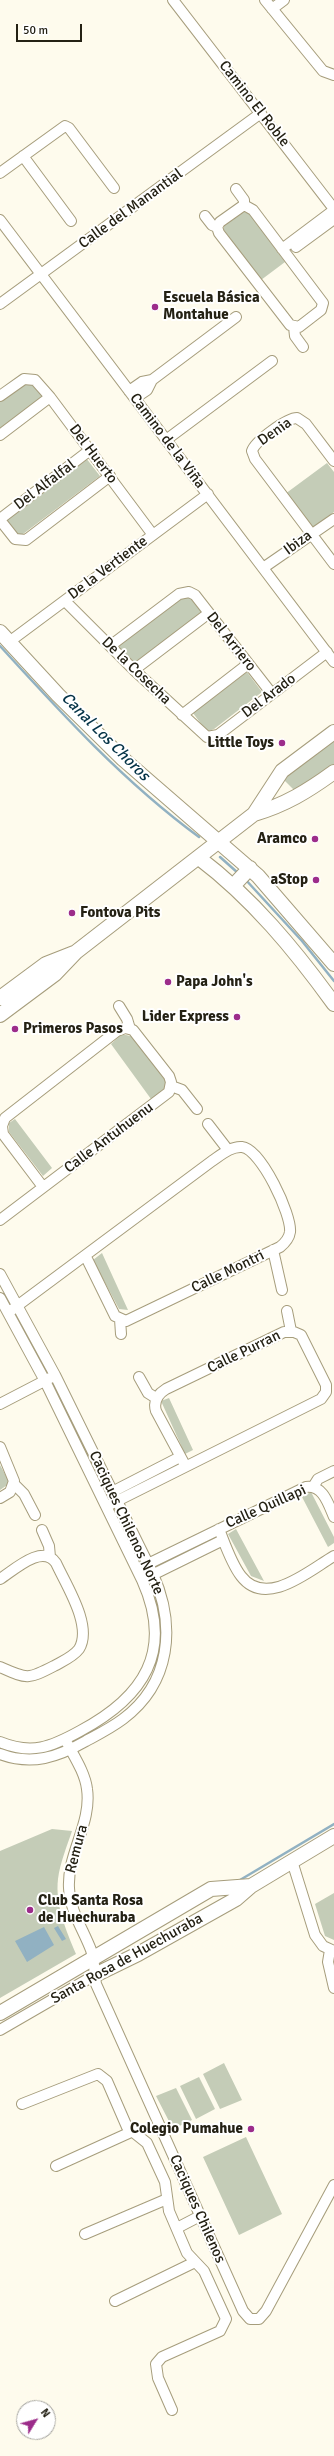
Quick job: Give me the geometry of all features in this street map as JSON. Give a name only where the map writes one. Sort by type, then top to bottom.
[{"type":"street","name":"Camino El Roble","points":[[174,0],[334,209]]},
{"type":"street","points":[[265,0],[323,71],[334,76]]},
{"type":"street","points":[[272,9],[284,0]]},
{"type":"street","name":"Calle del Manantial","points":[[0,304],[261,113]]},
{"type":"street","points":[[0,173],[60,127],[67,126],[114,188]]},
{"type":"street","points":[[22,156],[71,221]]},
{"type":"street","points":[[236,189],[244,200],[244,206]]},
{"type":"street","points":[[244,206],[220,222],[217,227],[218,233],[288,323],[294,327],[295,336],[303,347]]},
{"type":"street","points":[[244,206],[253,210],[323,305],[321,310],[306,322],[294,327]]},
{"type":"street","points":[[285,252],[334,209]]},
{"type":"street","points":[[205,216],[212,225],[217,227]]},
{"type":"street","points":[[285,252],[334,219]]},
{"type":"street","name":"Camino de la Viña","points":[[0,220],[334,662]]},
{"type":"street","points":[[132,395],[142,382],[152,380],[236,317]]},
{"type":"street","points":[[166,440],[272,361]]},
{"type":"street","name":"Del Huerto","points":[[0,396],[24,379],[30,378],[35,380],[50,397],[153,535]]},
{"type":"street","points":[[0,435],[50,397]]},
{"type":"street","name":"Denia","points":[[310,534],[253,457],[253,448],[287,420],[297,418],[304,421],[334,461]]},
{"type":"street","name":"Del Alfalfal","points":[[0,520],[90,450]]},
{"type":"street","points":[[0,520],[15,539],[20,541],[28,538],[110,476]]},
{"type":"street","name":"De la Vertiente","points":[[4,637],[65,601],[208,494]]},
{"type":"street","name":"Ibiza","points":[[264,568],[310,534],[334,519]]},
{"type":"street","points":[[310,534],[334,564]]},
{"type":"street","name":"Del Arriero","points":[[110,646],[179,594],[189,592],[209,613],[272,694]]},
{"type":"street","name":"De la Cosecha","points":[[65,601],[202,735],[210,737]]},
{"type":"street","points":[[134,670],[209,613]]},
{"type":"street","points":[[4,637],[58,695],[123,759],[220,842],[269,923],[334,1004]]},
{"type":"street","name":"Del Arado","points":[[210,737],[218,735],[327,652]]},
{"type":"street","points":[[182,715],[248,664]]},
{"type":"street","points":[[0,1015],[55,974],[76,952],[220,842],[254,814],[278,776],[334,732]]},
{"type":"street","points":[[254,814],[293,800],[334,772]]},
{"type":"street","points":[[278,776],[279,788],[293,800]]},
{"type":"street","points":[[199,858],[242,877],[281,899],[334,964]]},
{"type":"street","points":[[0,998],[46,964],[76,952]]},
{"type":"street","points":[[118,1006],[127,1019],[130,1029]]},
{"type":"street","points":[[43,1187],[2,1134],[2,1122],[8,1115],[117,1031],[130,1029],[138,1034],[169,1076],[171,1086],[182,1090],[197,1109]]},
{"type":"street","name":"Calle Antuhuenu","points":[[0,1220],[167,1094],[171,1086]]},
{"type":"street","points":[[8,1312],[19,1306],[86,1257],[228,1150],[208,1124]]},
{"type":"street","name":"Calle Montri","points":[[120,1320],[132,1319],[273,1250],[286,1242],[290,1230],[272,1182],[257,1156],[251,1150],[238,1147],[228,1150]]},
{"type":"street","points":[[273,1250],[282,1290]]},
{"type":"street","points":[[86,1257],[114,1313],[120,1320],[119,1328],[121,1334]]},
{"type":"street","name":"Caciques Chilenos Norte","points":[[0,1274],[19,1306],[55,1375],[153,1574],[163,1600],[168,1632],[165,1654],[158,1674],[140,1703],[114,1725],[70,1750],[35,1761],[16,1759],[0,1754]]},
{"type":"street","name":"Caciques Chilenos Norte","points":[[0,1298],[44,1381],[142,1580],[154,1612],[155,1636],[146,1670],[131,1695],[108,1716],[65,1739],[32,1750],[19,1749],[0,1742]]},
{"type":"street","points":[[287,1311],[291,1331]]},
{"type":"street","name":"Calle Purran","points":[[106,1506],[115,1496],[183,1461],[324,1396],[326,1384],[303,1338],[298,1333],[291,1331],[282,1333],[166,1389],[156,1398]]},
{"type":"street","points":[[0,1404],[55,1375]]},
{"type":"street","points":[[139,1377],[148,1393],[156,1398],[156,1411],[183,1461]]},
{"type":"street","points":[[0,1447],[13,1474],[14,1484],[10,1492],[0,1498]]},
{"type":"street","name":"Calle Quillapi","points":[[314,1487],[318,1479],[334,1471]]},
{"type":"street","points":[[14,1484],[24,1494],[35,1515]]},
{"type":"street","name":"Calle Quillapi","points":[[148,1564],[302,1488],[314,1487],[324,1495],[334,1516]]},
{"type":"street","name":"Calle Quillapi","points":[[219,1529],[241,1577],[260,1589],[272,1589],[286,1584],[334,1556]]},
{"type":"street","points":[[42,1530],[49,1546],[50,1557]]},
{"type":"street","name":"Calle Quillapi","points":[[142,1580],[223,1540]]},
{"type":"street","points":[[0,1579],[36,1557],[43,1555],[50,1557],[56,1563],[81,1620],[84,1631],[82,1643],[72,1656],[34,1676],[24,1677],[0,1667]]},
{"type":"street","points":[[131,1695],[140,1703]]},
{"type":"street","name":"Remura","points":[[65,1739],[86,1784],[88,1798],[85,1820],[70,1870],[69,1893],[74,1914],[93,1959]]},
{"type":"street","name":"Santa Rosa de Huechuraba","points":[[0,2030],[95,1975],[210,1914],[240,1896],[252,1886],[334,1836]]},
{"type":"street","points":[[292,1861],[315,1935],[323,1946],[332,1950],[328,1962],[334,1988]]},
{"type":"street","name":"Santa Rosa de Huechuraba","points":[[0,2013],[204,1893],[219,1888],[252,1886]]},
{"type":"street","points":[[204,1893],[211,1896],[214,1901],[210,1914]]},
{"type":"street","name":"Caciques Chilenos","points":[[93,1959],[96,1984],[246,2316],[254,2320],[259,2319],[266,2311],[334,2185]]},
{"type":"street","points":[[22,2104],[98,2074],[107,2081],[124,2123],[131,2132],[147,2143],[165,2182],[169,2210],[176,2228],[187,2253],[204,2271],[224,2313],[225,2323],[220,2331],[162,2357],[156,2364],[158,2378],[172,2410]]},
{"type":"street","points":[[56,2166],[131,2132]]},
{"type":"street","points":[[85,2234],[167,2199]]},
{"type":"street","points":[[176,2228],[200,2216]]},
{"type":"street","points":[[115,2301],[195,2262]]},
{"type":"green space","points":[[244,212],[249,213],[285,262],[261,280],[224,230],[224,226]]},
{"type":"green space","points":[[25,381],[32,382],[44,397],[0,430],[0,401]]},
{"type":"green space","points":[[86,458],[100,476],[23,534],[16,534],[5,519]]},
{"type":"green space","points":[[327,463],[334,472],[334,512],[311,529],[285,494]]},
{"type":"green space","points":[[181,596],[191,597],[204,613],[136,664],[117,646]]},
{"type":"green space","points":[[247,672],[262,692],[214,729],[207,732],[193,713]]},
{"type":"green space","points":[[334,737],[334,766],[297,793],[281,777]]},
{"type":"green space","points":[[122,1034],[134,1037],[167,1081],[164,1089],[151,1099],[111,1044]]},
{"type":"green space","points":[[15,1119],[52,1168],[43,1176],[9,1132],[9,1123]]},
{"type":"green space","points":[[102,1253],[128,1310],[119,1309],[93,1260]]},
{"type":"green space","points":[[169,1398],[193,1450],[185,1454],[161,1401]]},
{"type":"green space","points":[[0,1465],[10,1483],[0,1490]]},
{"type":"green space","points":[[311,1492],[334,1537],[334,1543],[328,1547],[302,1497]]},
{"type":"green space","points":[[236,1529],[264,1581],[251,1576],[228,1534]]},
{"type":"green space","name":"Club Santa Rosa de Huechuraba","points":[[52,1829],[72,1831],[60,1867],[58,1879],[58,1898],[62,1917],[76,1954],[0,1998],[0,1851]]},
{"type":"green space","points":[[334,1893],[334,1940],[325,1936],[315,1904]]},
{"type":"green space","points":[[224,2063],[242,2100],[220,2109],[203,2074]]},
{"type":"green space","points":[[199,2077],[215,2109],[196,2119],[180,2086]]},
{"type":"green space","points":[[176,2088],[192,2120],[173,2129],[156,2096]]},
{"type":"green space","points":[[246,2137],[282,2214],[239,2235],[203,2157]]},
{"type":"water","points":[[58,1926],[66,1939],[62,1941],[54,1928]]},
{"type":"water","points":[[44,1927],[54,1945],[27,1962],[15,1941]]},
{"type":"waterway","name":"Canal Los Choros","points":[[0,646],[70,722],[119,770],[171,816],[199,837]]},
{"type":"waterway","name":"Canal Los Choros","points":[[220,857],[238,873]]},
{"type":"waterway","name":"Canal Los Choros","points":[[245,879],[302,941],[334,981]]},
{"type":"waterway","name":"Canal Los Choros","points":[[240,1880],[334,1824]]},
{"type":"place","name":"Escuela Básica Montahue","points":[[155,307]]},
{"type":"place","name":"Little Toys","points":[[282,743]]},
{"type":"place","name":"Aramco","points":[[315,839]]},
{"type":"place","name":"aStop","points":[[316,880]]},
{"type":"place","name":"Fontova Pits","points":[[72,913]]},
{"type":"place","name":"Papa John's","points":[[168,982]]},
{"type":"place","name":"Lider Express","points":[[237,1017]]},
{"type":"place","name":"Primeros Pasos","points":[[15,1029]]},
{"type":"place","name":"Club Santa Rosa de Huechuraba","points":[[30,1910]]},
{"type":"place","name":"Colegio Pumahue","points":[[251,2129]]}]
